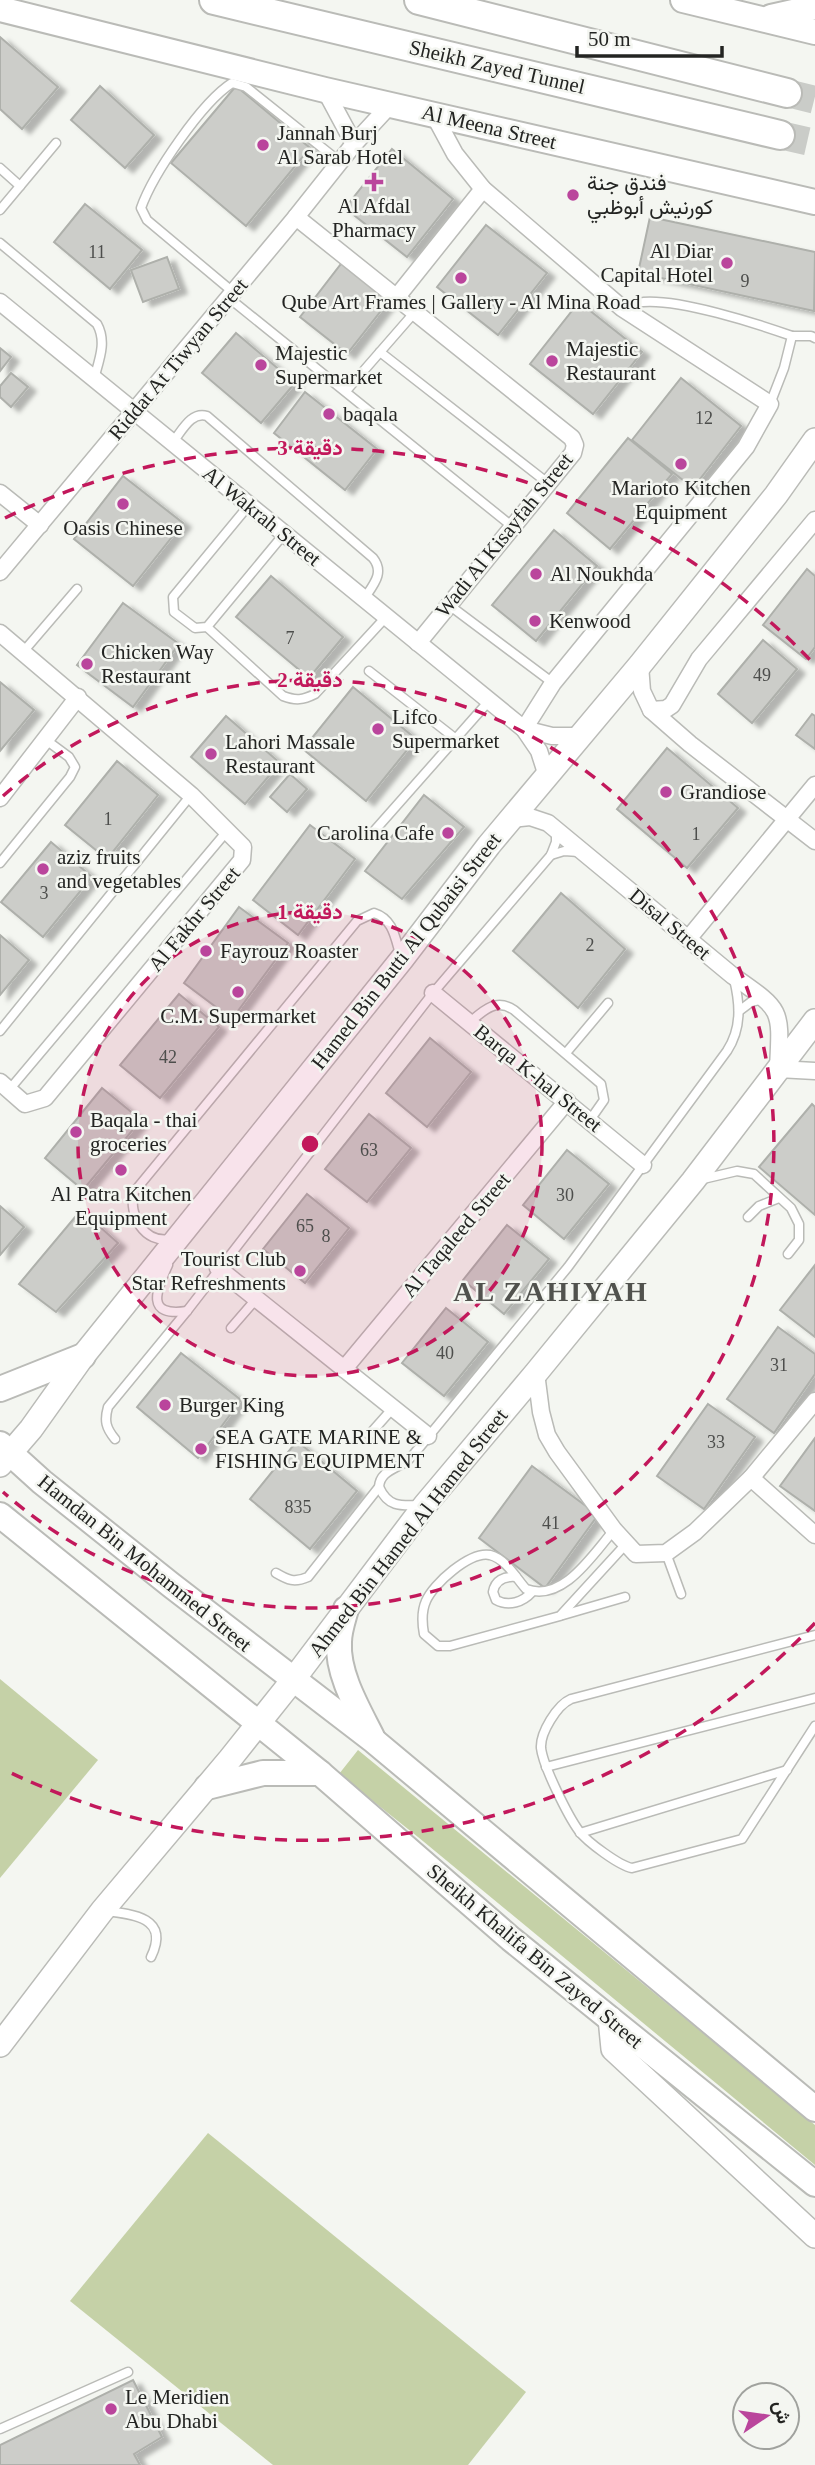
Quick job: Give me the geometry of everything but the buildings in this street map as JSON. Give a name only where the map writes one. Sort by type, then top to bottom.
[{"type":"highway","name":"Sheikh Zayed Tunnel","points":[[214,0],[780,135]]},
{"type":"highway","name":"Sheikh Zayed Tunnel","points":[[419,0],[787,93]]},
{"type":"main road","points":[[683,0],[815,32]]},
{"type":"main road","points":[[763,19],[815,7]]},
{"type":"main road","name":"Al Meena Street","points":[[0,9],[325,90],[815,202]]},
{"type":"main road","points":[[782,193],[815,218]]},
{"type":"main road","name":"Hamed Bin Butti Al Qubaisi Street","points":[[4,1454],[180,1237],[511,819],[640,665],[776,495],[815,440]]},
{"type":"main road","name":"Ahmed Bin Hamed Al Hamed Street","points":[[0,2045],[102,1911],[293,1680],[425,1505],[693,1181],[815,1021]]},
{"type":"main road","points":[[0,1389],[83,1356]]},
{"type":"main road","name":"Hamdan Bin Mohammed Street","points":[[4,1454],[293,1680]]},
{"type":"main road","points":[[0,1515],[259,1723]]},
{"type":"main road","points":[[346,1609],[340,1629],[339,1651],[352,1695],[374,1741]]},
{"type":"main road","points":[[293,1680],[374,1741],[815,2109]]},
{"type":"main road","name":"Sheikh Khalifa Bin Zayed Street","points":[[259,1723],[511,1939],[815,2185]]},
{"type":"main road","points":[[206,1787],[263,1773],[320,1773]]},
{"type":"main road","points":[[610,2018],[613,2049],[815,2236]]},
{"type":"street","points":[[325,90],[354,144]]},
{"type":"street","name":"Riddat At Tiwyan Street","points":[[0,572],[354,144],[390,105]]},
{"type":"street","points":[[434,115],[455,154],[483,189],[622,308],[770,404],[746,447],[553,683],[524,729]]},
{"type":"street","points":[[396,298],[483,189]]},
{"type":"street","name":"Wadi Al Kisayfah Street","points":[[296,217],[572,438],[575,445],[573,453],[418,643]]},
{"type":"street","name":"Al Wakrah Street","points":[[0,302],[524,729],[539,751],[547,776]]},
{"type":"street","points":[[0,493],[40,525]]},
{"type":"street","points":[[651,710],[666,709],[675,701],[699,659],[815,520]]},
{"type":"street","name":"Al Fakhr Street","points":[[0,633],[191,795],[229,830],[243,847],[242,860],[45,1098],[25,1104],[4,1086]]},
{"type":"street","points":[[640,665],[642,691],[651,710],[690,744],[815,841]]},
{"type":"street","points":[[0,798],[78,697]]},
{"type":"street","points":[[675,701],[679,723],[690,744]]},
{"type":"street","name":"Al Wakrah Street","points":[[524,729],[552,736],[580,736]]},
{"type":"street","points":[[688,939],[815,785]]},
{"type":"street","name":"Disal Street","points":[[511,819],[539,819],[556,829],[733,976],[766,999]]},
{"type":"street","name":"Barqa K-hal Street","points":[[433,993],[643,1165]]},
{"type":"street","points":[[766,999],[779,1020],[778,1069],[815,1071]]},
{"type":"street","name":"Al Taqaleed Street","points":[[344,1369],[567,1101]]},
{"type":"street","points":[[218,1268],[428,1437]]},
{"type":"street","points":[[536,1373],[547,1434],[614,1530],[636,1554],[666,1553],[695,1532],[751,1478],[815,1401]]},
{"type":"street","points":[[751,1478],[815,1535]]},
{"type":"lane","points":[[340,162],[246,87],[232,83],[208,105],[163,163],[153,179],[142,208],[147,220],[231,295],[513,527]]},
{"type":"lane","points":[[0,211],[56,142]]},
{"type":"lane","points":[[0,168],[20,186]]},
{"type":"lane","points":[[0,243],[97,324],[103,345],[94,379]]},
{"type":"lane","points":[[622,308],[642,302],[675,304],[757,324],[792,336],[815,338]]},
{"type":"lane","points":[[346,391],[414,313]]},
{"type":"lane","points":[[770,404],[784,368],[792,336]]},
{"type":"lane","points":[[380,352],[548,484]]},
{"type":"lane","points":[[172,443],[194,416],[207,416],[373,558],[379,566],[379,575],[364,599]]},
{"type":"lane","points":[[249,505],[173,597],[174,612],[195,628],[207,627],[284,534]]},
{"type":"lane","points":[[23,652],[77,589]]},
{"type":"lane","points":[[449,606],[553,683]]},
{"type":"lane","points":[[207,627],[283,696],[294,700],[315,694],[386,617]]},
{"type":"lane","points":[[369,671],[456,739]]},
{"type":"lane","points":[[375,830],[489,701]]},
{"type":"lane","points":[[0,863],[70,777],[75,767],[69,757],[46,740]]},
{"type":"lane","points":[[0,1031],[191,795]]},
{"type":"lane","points":[[115,1438],[107,1429],[105,1418],[108,1408],[187,1311],[433,993],[551,855],[556,842],[556,829]]},
{"type":"lane","points":[[4,1086],[229,830]]},
{"type":"lane","points":[[551,855],[564,851],[584,852]]},
{"type":"lane","points":[[187,1311],[167,1313],[160,1308],[157,1301],[156,1290],[180,1237],[158,1239],[140,1228],[131,1203],[134,1192],[358,920],[374,913],[385,918],[390,923],[401,959]]},
{"type":"lane","points":[[425,1505],[397,1506],[390,1503],[379,1487],[379,1480],[394,1466],[407,1461],[569,1266],[732,1043],[738,1026],[739,1011],[733,976]]},
{"type":"lane","points":[[739,1011],[751,1002],[766,999]]},
{"type":"lane","points":[[566,1053],[608,1003]]},
{"type":"lane","points":[[470,1023],[490,1006],[507,1005],[598,1080],[604,1089],[602,1105],[590,1120]]},
{"type":"lane","points":[[693,1181],[737,1171],[754,1174],[791,1208],[799,1224],[799,1240],[788,1254]]},
{"type":"lane","points":[[748,1217],[759,1206],[779,1198]]},
{"type":"lane","points":[[231,1328],[256,1299]]},
{"type":"lane","points":[[369,1435],[393,1408]]},
{"type":"lane","points":[[276,1573],[289,1580],[298,1581],[308,1577],[379,1487]]},
{"type":"lane","points":[[614,1530],[569,1580],[547,1591],[526,1589],[504,1563],[489,1555],[474,1556],[438,1584],[426,1601],[422,1623],[424,1634],[438,1646],[450,1646],[625,1597]]},
{"type":"lane","points":[[560,1616],[626,1544]]},
{"type":"lane","points":[[666,1553],[681,1594]]},
{"type":"lane","points":[[516,1577],[503,1578],[495,1584],[493,1592],[496,1600],[512,1604],[532,1591]]},
{"type":"lane","points":[[569,1580],[582,1591]]},
{"type":"lane","points":[[815,1635],[562,1703],[541,1742],[546,1767],[580,1833],[628,1868],[736,1842],[746,1835],[815,1726]]},
{"type":"lane","points":[[546,1767],[815,1698]]},
{"type":"lane","points":[[580,1833],[787,1770]]},
{"type":"lane","points":[[102,1911],[134,1914],[149,1922],[157,1939],[150,1957]]},
{"type":"lane","points":[[0,2429],[128,2372]]},
{"type":"green space","points":[[0,1679],[98,1760],[0,1878]]},
{"type":"green space","points":[[358,1750],[815,2125],[815,2165],[339,1774]]},
{"type":"green space","points":[[208,2133],[526,2392],[468,2465],[273,2465],[70,2301]]},
{"type":"tunnel","points":[[787,93],[815,100]]},
{"type":"tunnel","points":[[780,135],[815,143]]},
{"type":"place","name":"Jannah Burj Al Sarab Hotel","points":[[263,145]]},
{"type":"place","name":"Al Afdal Pharmacy","points":[[374,182]]},
{"type":"place","name":"فندق جنة كورنيش أبوظبي","points":[[573,195]]},
{"type":"place","name":"Al Diar Capital Hotel","points":[[727,263]]},
{"type":"place","name":"Qube Art Frames | Gallery - Al Mina Road","points":[[461,278]]},
{"type":"place","name":"Majestic Restaurant","points":[[552,361]]},
{"type":"place","name":"Majestic Supermarket","points":[[261,365]]},
{"type":"place","name":"baqala","points":[[329,414]]},
{"type":"place","name":"Marioto Kitchen Equipment","points":[[681,464]]},
{"type":"place","name":"Oasis Chinese","points":[[123,504]]},
{"type":"place","name":"Al Noukhda","points":[[536,574]]},
{"type":"place","name":"Kenwood","points":[[535,621]]},
{"type":"place","name":"Chicken Way Restaurant","points":[[87,664]]},
{"type":"place","name":"Lifco Supermarket","points":[[378,729]]},
{"type":"place","name":"Lahori Massale Restaurant","points":[[211,754]]},
{"type":"place","name":"Grandiose","points":[[666,792]]},
{"type":"place","name":"Carolina Cafe","points":[[448,833]]},
{"type":"place","name":"aziz fruits and vegetables","points":[[43,869]]},
{"type":"place","name":"Fayrouz Roaster","points":[[206,951]]},
{"type":"place","name":"C.M. Supermarket","points":[[238,992]]},
{"type":"place","name":"Baqala - thai groceries","points":[[76,1132]]},
{"type":"place","name":"Al Patra Kitchen Equipment","points":[[121,1170]]},
{"type":"place","name":"Tourist Club Star Refreshments","points":[[300,1271]]},
{"type":"place","name":"Burger King","points":[[165,1405]]},
{"type":"place","name":"SEA GATE MARINE & FISHING EQUIPMENT","points":[[201,1449]]},
{"type":"place","name":"Le Meridien Abu Dhabi","points":[[111,2409]]},
{"type":"district","name":"AL ZAHIYAH","points":[[551,1291]]}]
